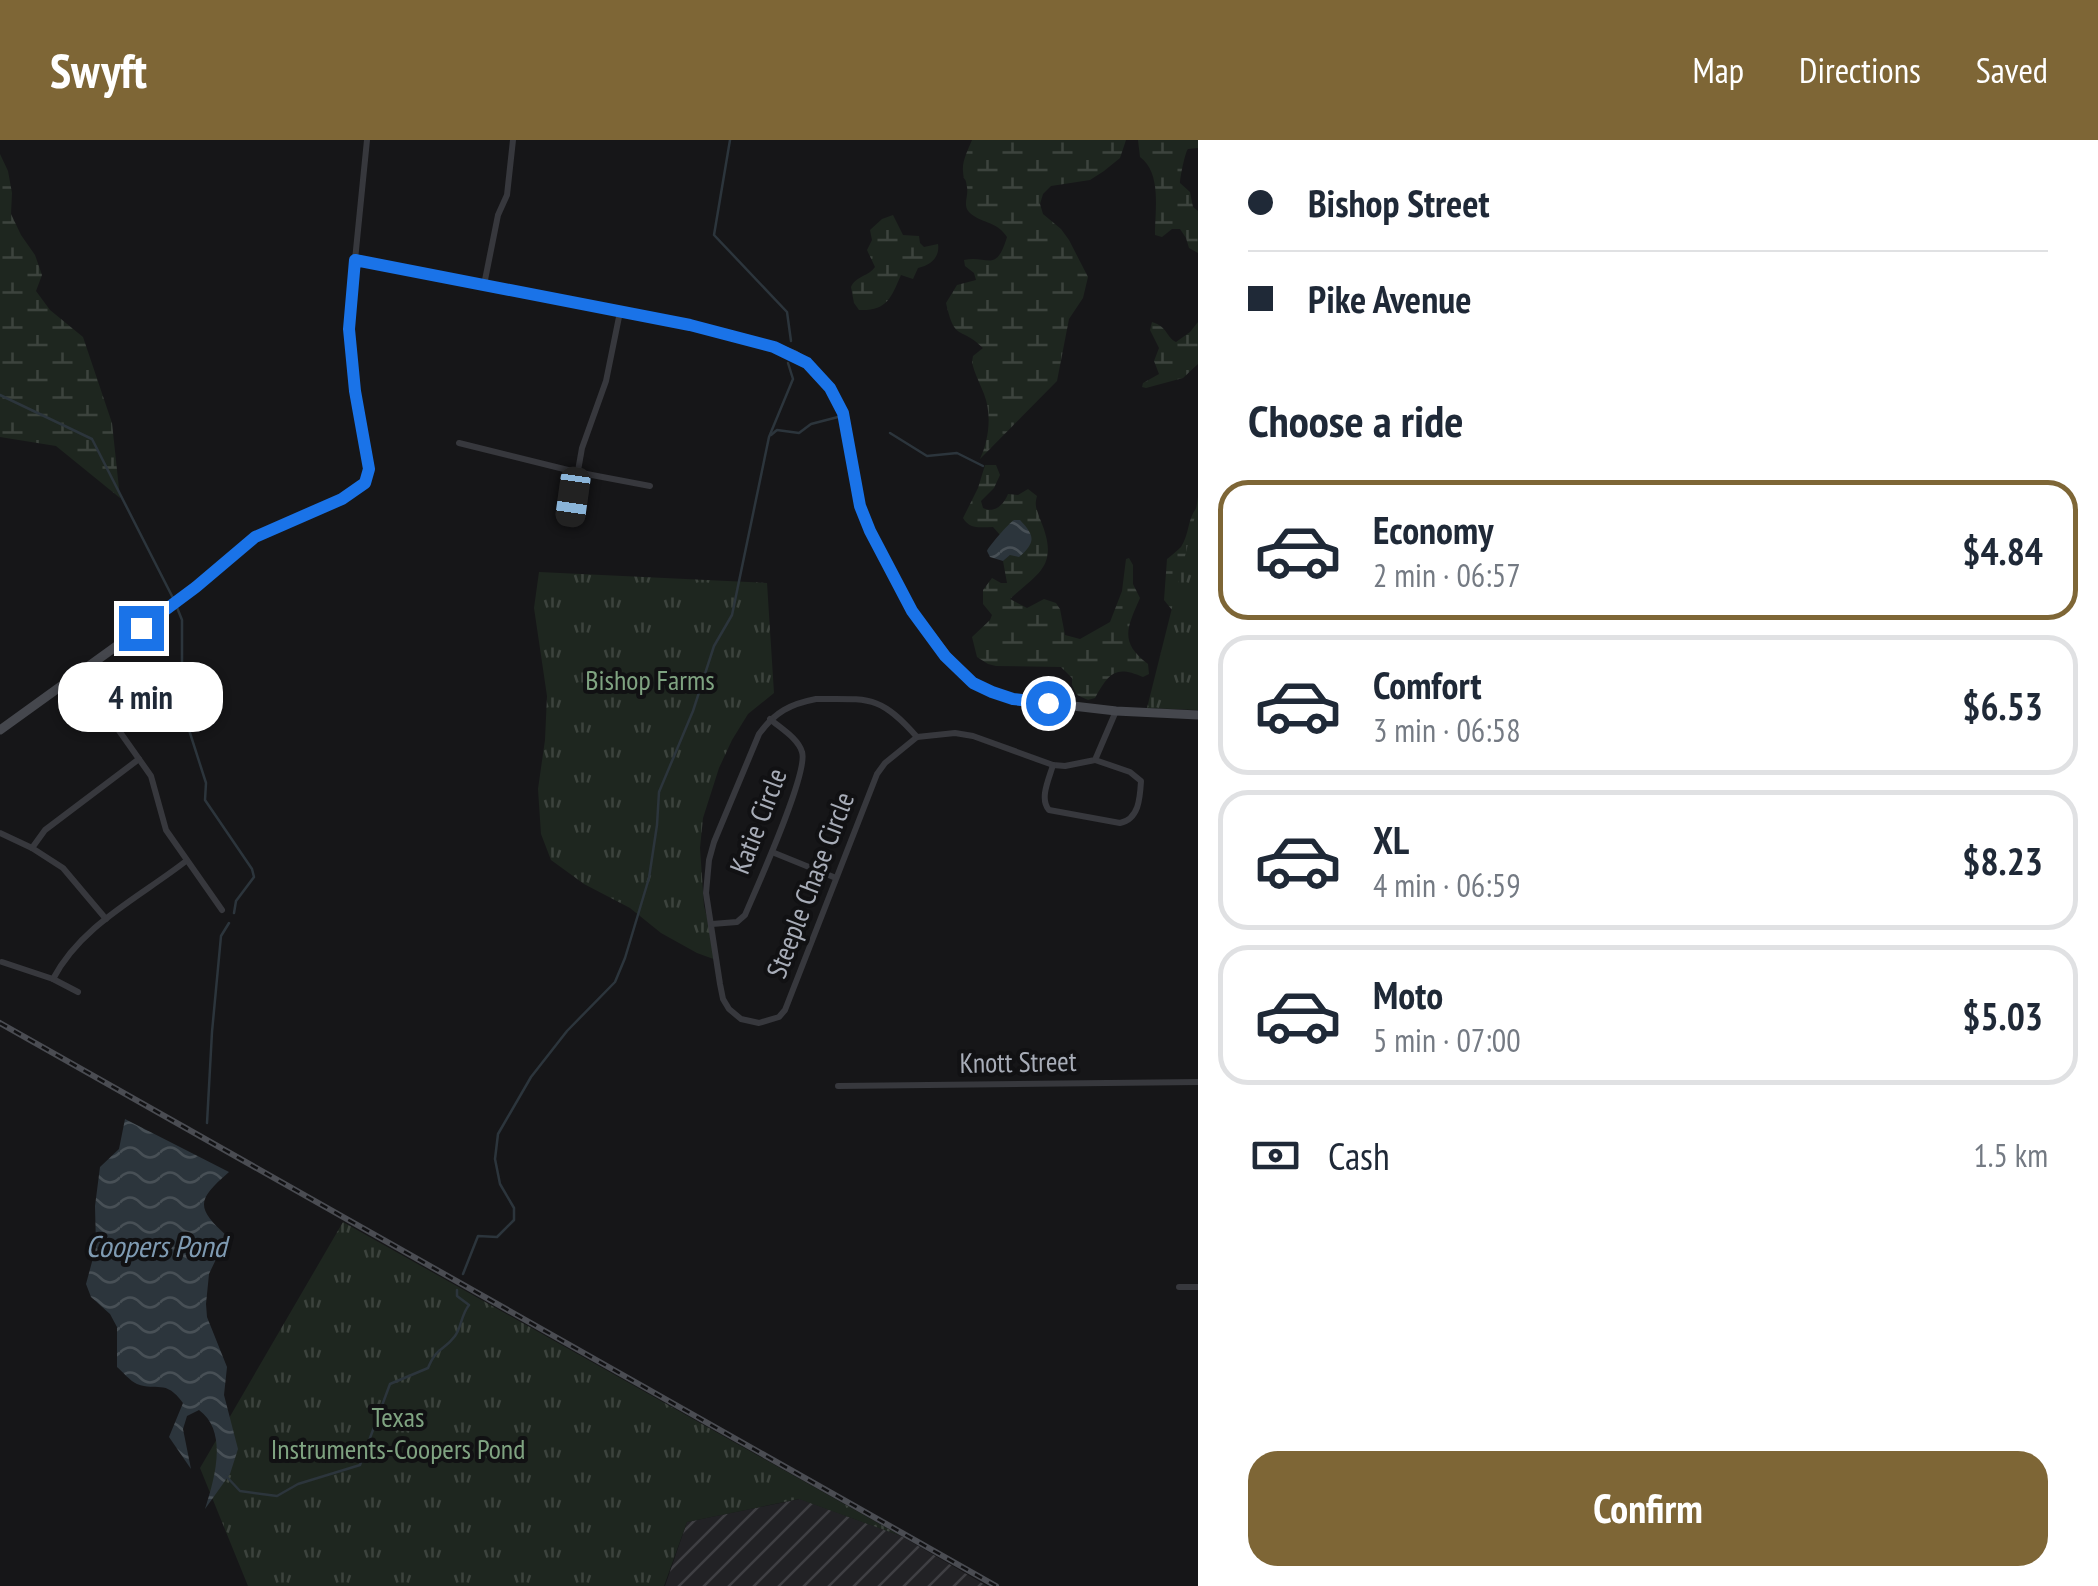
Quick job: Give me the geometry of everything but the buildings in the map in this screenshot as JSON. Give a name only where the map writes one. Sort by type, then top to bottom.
[{"type":"street","points":[[0,730],[175,604],[255,537],[342,499],[368,477],[350,351],[350,303],[367,140]]},
{"type":"street","points":[[484,286],[498,215],[507,195],[513,140]]},
{"type":"street","points":[[355,260],[690,325],[774,347],[807,363],[830,388],[843,413],[860,506],[870,531],[912,611],[945,656],[973,683],[1013,699],[1116,711],[1198,715]]},
{"type":"street","points":[[569,522],[576,472],[606,381],[620,312]]},
{"type":"street","points":[[459,443],[650,486]]},
{"type":"street","points":[[78,673],[151,776],[166,830],[222,910]]},
{"type":"street","points":[[770,719],[799,702],[862,700],[890,709],[917,737],[955,733],[973,736],[1053,765],[1094,760],[1130,772],[1140,781],[1134,816],[1120,822],[1049,810],[1044,800],[1053,765]]},
{"type":"street","points":[[1094,760],[1116,711]]},
{"type":"street","name":"Katie Circle","points":[[712,924],[742,919],[802,770],[802,750],[770,719]]},
{"type":"street","name":"Steeple Chase Circle","points":[[770,719],[754,742],[709,860],[706,893],[723,999],[736,1016],[750,1023],[779,1017],[789,1003],[877,774],[885,762],[917,737]]},
{"type":"street","points":[[32,848],[46,830],[139,760]]},
{"type":"street","points":[[0,834],[63,868],[106,919]]},
{"type":"street","points":[[772,852],[836,878]]},
{"type":"street","points":[[53,979],[72,949],[186,861]]},
{"type":"street","points":[[2,962],[78,992]]},
{"type":"street","name":"Knott Street","points":[[838,1086],[1198,1082]]},
{"type":"street","points":[[1179,1286],[1198,1287]]},
{"type":"shaded area","points":[[800,1499],[901,1536],[987,1586],[665,1586],[687,1522]]},
{"type":"green space","points":[[972,140],[1126,140],[1120,158],[1104,171],[1090,180],[1051,186],[1043,194],[1043,214],[1069,240],[1088,277],[1083,298],[1069,319],[1057,381],[980,459],[989,418],[972,362],[983,348],[956,329],[946,303],[957,285],[976,280],[964,260],[995,259],[1007,237],[967,209],[963,167]]},
{"type":"green space","points":[[1138,140],[1198,140],[1198,148],[1187,151],[1180,183],[1190,192],[1193,207],[1198,211],[1198,253],[1189,248],[1180,229],[1172,229],[1162,237],[1155,235],[1154,182],[1140,157]]},
{"type":"green space","points":[[0,154],[8,171],[11,214],[42,275],[36,291],[50,310],[83,337],[112,423],[120,498],[56,446],[0,437]]},
{"type":"green space","points":[[893,215],[903,235],[919,236],[924,247],[938,244],[938,253],[931,263],[918,268],[913,279],[901,275],[882,305],[859,310],[851,287],[875,267],[867,250],[872,240],[870,230]]},
{"type":"green space","points":[[1152,322],[1176,342],[1198,322],[1198,364],[1183,378],[1146,388],[1143,383],[1159,374],[1154,361],[1159,348],[1150,330]]},
{"type":"green space","points":[[985,465],[996,465],[1000,475],[981,501],[983,508],[995,509],[1008,494],[1018,495],[1028,489],[1037,496],[1036,508],[1046,535],[1048,548],[1043,567],[1010,599],[1027,608],[1044,599],[1056,603],[1065,635],[1080,639],[1110,622],[1129,558],[1133,584],[1140,598],[1129,626],[1129,641],[1148,664],[1149,674],[1114,674],[1095,698],[1088,700],[1077,695],[1072,678],[1061,667],[996,666],[977,657],[972,637],[992,615],[983,604],[983,590],[992,578],[1007,583],[1003,561],[1010,555],[1014,520],[1001,536],[993,527],[972,526],[963,518]]},
{"type":"green space","points":[[1198,497],[1198,710],[1147,708],[1195,516]]},
{"type":"green space","points":[[1198,506],[1180,620],[1164,600],[1167,559],[1181,547]]},
{"type":"green space","name":"Bishop Farms","points":[[539,572],[767,583],[774,693],[748,714],[732,740],[703,818],[700,848],[704,906],[719,961],[661,933],[630,908],[584,884],[551,860],[541,834],[538,789],[547,696],[534,608]]},
{"type":"green space","name":"Texas Instruments-Coopers Pond","points":[[343,1222],[901,1536],[799,1499],[687,1522],[664,1586],[248,1586],[200,1468]]},
{"type":"water","points":[[1014,520],[1020,520],[1029,530],[1032,539],[1028,547],[1019,557],[1010,555],[1003,561],[990,557],[987,551]]},
{"type":"water","name":"Coopers Pond","points":[[125,1119],[229,1172],[211,1190],[204,1204],[209,1218],[227,1236],[209,1274],[206,1304],[207,1317],[227,1367],[224,1395],[238,1449],[230,1474],[205,1509],[217,1457],[214,1431],[208,1419],[199,1410],[187,1416],[183,1429],[191,1469],[169,1437],[183,1403],[166,1388],[134,1383],[117,1367],[117,1327],[110,1314],[91,1297],[86,1284],[96,1247],[95,1206],[100,1167],[119,1149]]},
{"type":"waterway","points":[[730,140],[714,235],[787,312],[791,341]]},
{"type":"waterway","points":[[463,1274],[478,1236],[497,1237],[514,1220],[514,1208],[500,1184],[495,1159],[498,1134],[531,1077],[567,1031],[615,982],[625,958],[649,878],[659,792],[693,711],[714,646],[732,615],[769,437],[793,379],[788,363]]},
{"type":"waterway","points":[[0,395],[92,439],[173,598]]},
{"type":"waterway","points":[[771,435],[777,430],[799,433],[811,424],[838,417]]},
{"type":"waterway","points":[[890,433],[927,456],[957,453],[983,466]]},
{"type":"waterway","points":[[176,605],[182,620],[182,708],[206,783],[205,800],[254,877],[236,901],[234,913]]},
{"type":"waterway","points":[[207,1123],[221,936],[229,923]]},
{"type":"waterway","points":[[226,1476],[240,1491],[277,1496],[298,1484],[360,1465],[390,1384],[428,1368],[457,1332],[469,1305],[457,1296],[457,1290]]},
{"type":"railway","points":[[0,1023],[996,1586]]},
{"type":"route","points":[[141,628],[255,537],[342,499],[365,483],[369,469],[349,329],[355,260],[690,325],[774,347],[807,363],[830,388],[843,413],[860,506],[912,611],[945,656],[973,683],[1013,699],[1048,703]]}]
